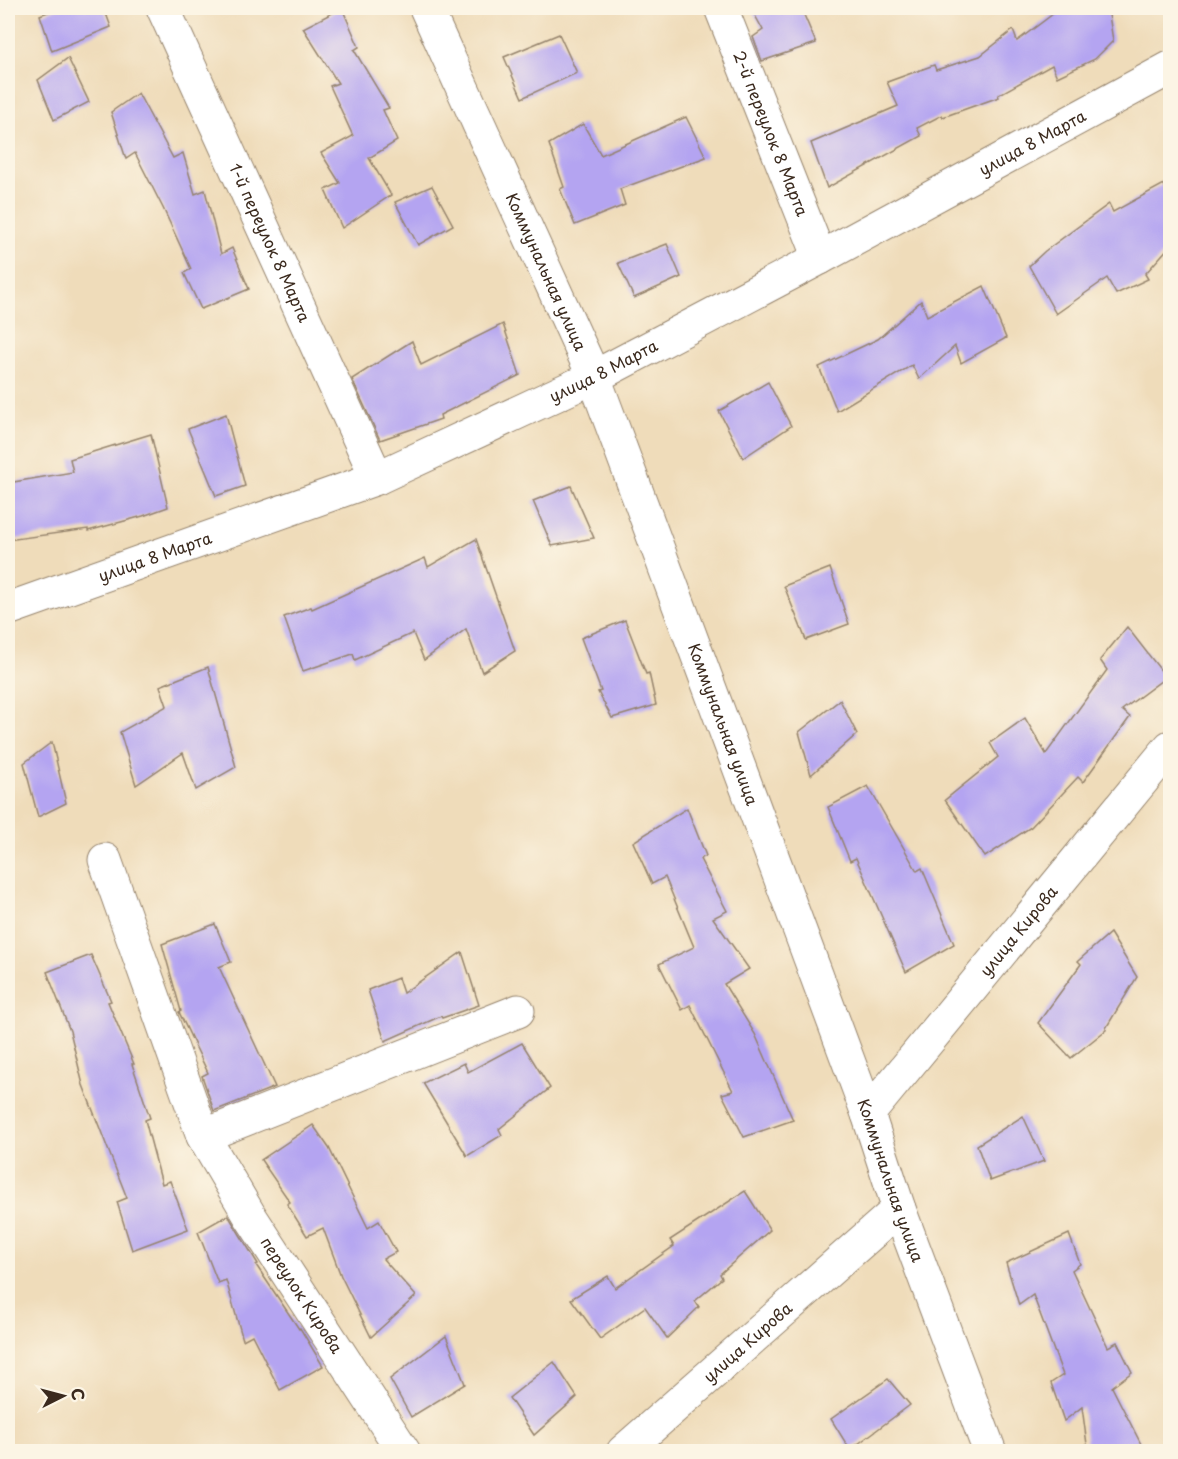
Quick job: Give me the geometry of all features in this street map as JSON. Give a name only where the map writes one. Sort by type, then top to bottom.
[{"type":"street","name":"1-й переулок 8 Марта","points":[[163,8],[378,478]]},
{"type":"street","name":"Коммунальная улица","points":[[426,8],[594,377],[868,1114],[899,1209],[990,1452]]},
{"type":"street","name":"2-й переулок 8 Марта","points":[[721,8],[820,258]]},
{"type":"street","name":"улица 8 Марта","points":[[8,609],[378,478],[594,377],[820,258],[1170,68]]},
{"type":"street","name":"улица Кирова","points":[[868,1114],[1166,763]]},
{"type":"street","name":"переулок Кирова","points":[[105,860],[203,1136],[250,1216],[404,1452]]},
{"type":"street","points":[[203,1136],[518,1011]]},
{"type":"street","name":"улица Кирова","points":[[622,1452],[899,1209]]},
{"type":"building","points":[[58,8],[104,8],[111,27],[52,51],[40,15]]},
{"type":"building","points":[[342,8],[359,47],[354,50],[389,108],[383,110],[397,141],[369,158],[391,195],[342,228],[325,190],[340,183],[321,153],[353,136],[330,86],[338,83],[303,28]]},
{"type":"building","points":[[751,8],[801,8],[816,43],[762,61],[753,37],[763,30]]},
{"type":"building","points":[[1061,8],[1108,8],[1113,41],[1095,59],[1057,77],[1052,65],[998,95],[999,97],[943,117],[942,115],[917,128],[921,136],[827,188],[811,143],[898,106],[887,82],[934,65],[936,70],[980,56],[1013,30],[1017,41]]},
{"type":"building","points":[[559,34],[577,73],[522,98],[504,57]]},
{"type":"building","points":[[68,58],[89,102],[54,120],[38,80]]},
{"type":"building","points":[[138,93],[173,158],[183,153],[195,194],[205,190],[221,254],[232,248],[249,289],[201,309],[184,273],[191,269],[135,153],[126,159],[111,112]]},
{"type":"building","points":[[686,117],[706,157],[620,189],[625,205],[575,225],[560,189],[564,187],[549,144],[583,124],[601,155]]},
{"type":"building","points":[[1164,184],[1170,200],[1170,246],[1145,274],[1148,279],[1116,294],[1107,278],[1056,314],[1029,266],[1045,251],[1109,204],[1113,212]]},
{"type":"building","points":[[432,186],[453,225],[418,245],[395,202]]},
{"type":"building","points":[[667,244],[681,277],[634,298],[618,263]]},
{"type":"building","points":[[984,286],[1006,338],[961,363],[955,346],[919,379],[912,365],[837,411],[819,367],[878,339],[921,301],[927,316]]},
{"type":"building","points":[[503,324],[520,375],[440,415],[441,419],[380,440],[352,379],[412,341],[421,365]]},
{"type":"building","points":[[768,382],[791,426],[743,458],[719,411]]},
{"type":"building","points":[[226,414],[245,486],[216,496],[188,429]]},
{"type":"building","points":[[151,434],[168,507],[88,531],[88,529],[8,540],[8,483],[73,472],[70,459]]},
{"type":"building","points":[[571,486],[594,538],[552,546],[533,501]]},
{"type":"building","points":[[476,539],[515,651],[482,672],[466,629],[424,660],[413,633],[355,660],[353,654],[303,671],[284,617],[311,607],[312,609],[425,558],[428,567]]},
{"type":"building","points":[[830,568],[849,624],[806,640],[784,586]]},
{"type":"building","points":[[625,620],[646,674],[649,673],[656,705],[612,718],[598,692],[601,691],[581,638]]},
{"type":"building","points":[[1127,627],[1166,677],[1122,710],[1130,717],[1083,782],[1078,777],[1031,827],[985,857],[945,800],[998,757],[990,743],[1025,718],[1046,754],[1107,670],[1100,660]]},
{"type":"building","points":[[208,667],[236,767],[196,790],[183,753],[136,785],[120,732],[167,706],[160,686]]},
{"type":"building","points":[[840,700],[857,734],[811,775],[799,732]]},
{"type":"building","points":[[52,742],[66,803],[38,817],[24,763]]},
{"type":"building","points":[[868,786],[917,871],[922,868],[954,944],[906,972],[856,858],[850,861],[828,807]]},
{"type":"building","points":[[687,808],[706,856],[700,859],[727,911],[713,918],[749,969],[724,984],[755,1034],[793,1120],[744,1137],[722,1094],[733,1091],[690,1005],[682,1010],[659,964],[694,947],[665,877],[652,884],[633,842]]},
{"type":"building","points":[[215,924],[231,962],[219,967],[275,1087],[214,1111],[202,1076],[208,1073],[179,1012],[181,1011],[162,944]]},
{"type":"building","points":[[1110,933],[1137,977],[1106,1030],[1071,1058],[1038,1023],[1081,964],[1078,961]]},
{"type":"building","points":[[462,952],[479,1005],[442,1018],[441,1016],[385,1041],[368,990],[398,978],[403,993]]},
{"type":"building","points":[[91,955],[134,1064],[132,1064],[150,1118],[145,1120],[162,1184],[170,1181],[188,1229],[132,1250],[117,1202],[127,1198],[83,1085],[70,1031],[47,972]]},
{"type":"building","points":[[522,1043],[550,1088],[499,1129],[502,1135],[467,1156],[423,1083],[464,1063],[468,1072]]},
{"type":"building","points":[[1023,1116],[1044,1161],[990,1181],[977,1145]]},
{"type":"building","points":[[313,1125],[329,1148],[368,1228],[379,1221],[396,1252],[383,1259],[416,1296],[371,1337],[341,1276],[323,1228],[307,1236],[287,1204],[290,1202],[261,1160]]},
{"type":"building","points":[[745,1191],[770,1230],[720,1274],[722,1278],[695,1301],[699,1307],[667,1338],[645,1307],[600,1339],[571,1299],[608,1276],[615,1288],[674,1246],[670,1240]]},
{"type":"building","points":[[228,1215],[258,1264],[256,1265],[300,1328],[323,1366],[280,1390],[252,1335],[243,1340],[226,1280],[218,1283],[198,1232]]},
{"type":"building","points":[[1069,1234],[1080,1264],[1072,1270],[1108,1347],[1117,1342],[1132,1372],[1112,1387],[1145,1452],[1088,1452],[1082,1407],[1064,1421],[1051,1383],[1063,1375],[1033,1295],[1019,1305],[1006,1263]]},
{"type":"building","points":[[446,1336],[465,1384],[411,1417],[390,1379]]},
{"type":"building","points":[[554,1362],[577,1397],[534,1435],[509,1398]]},
{"type":"building","points":[[888,1379],[910,1405],[850,1450],[831,1419]]}]
